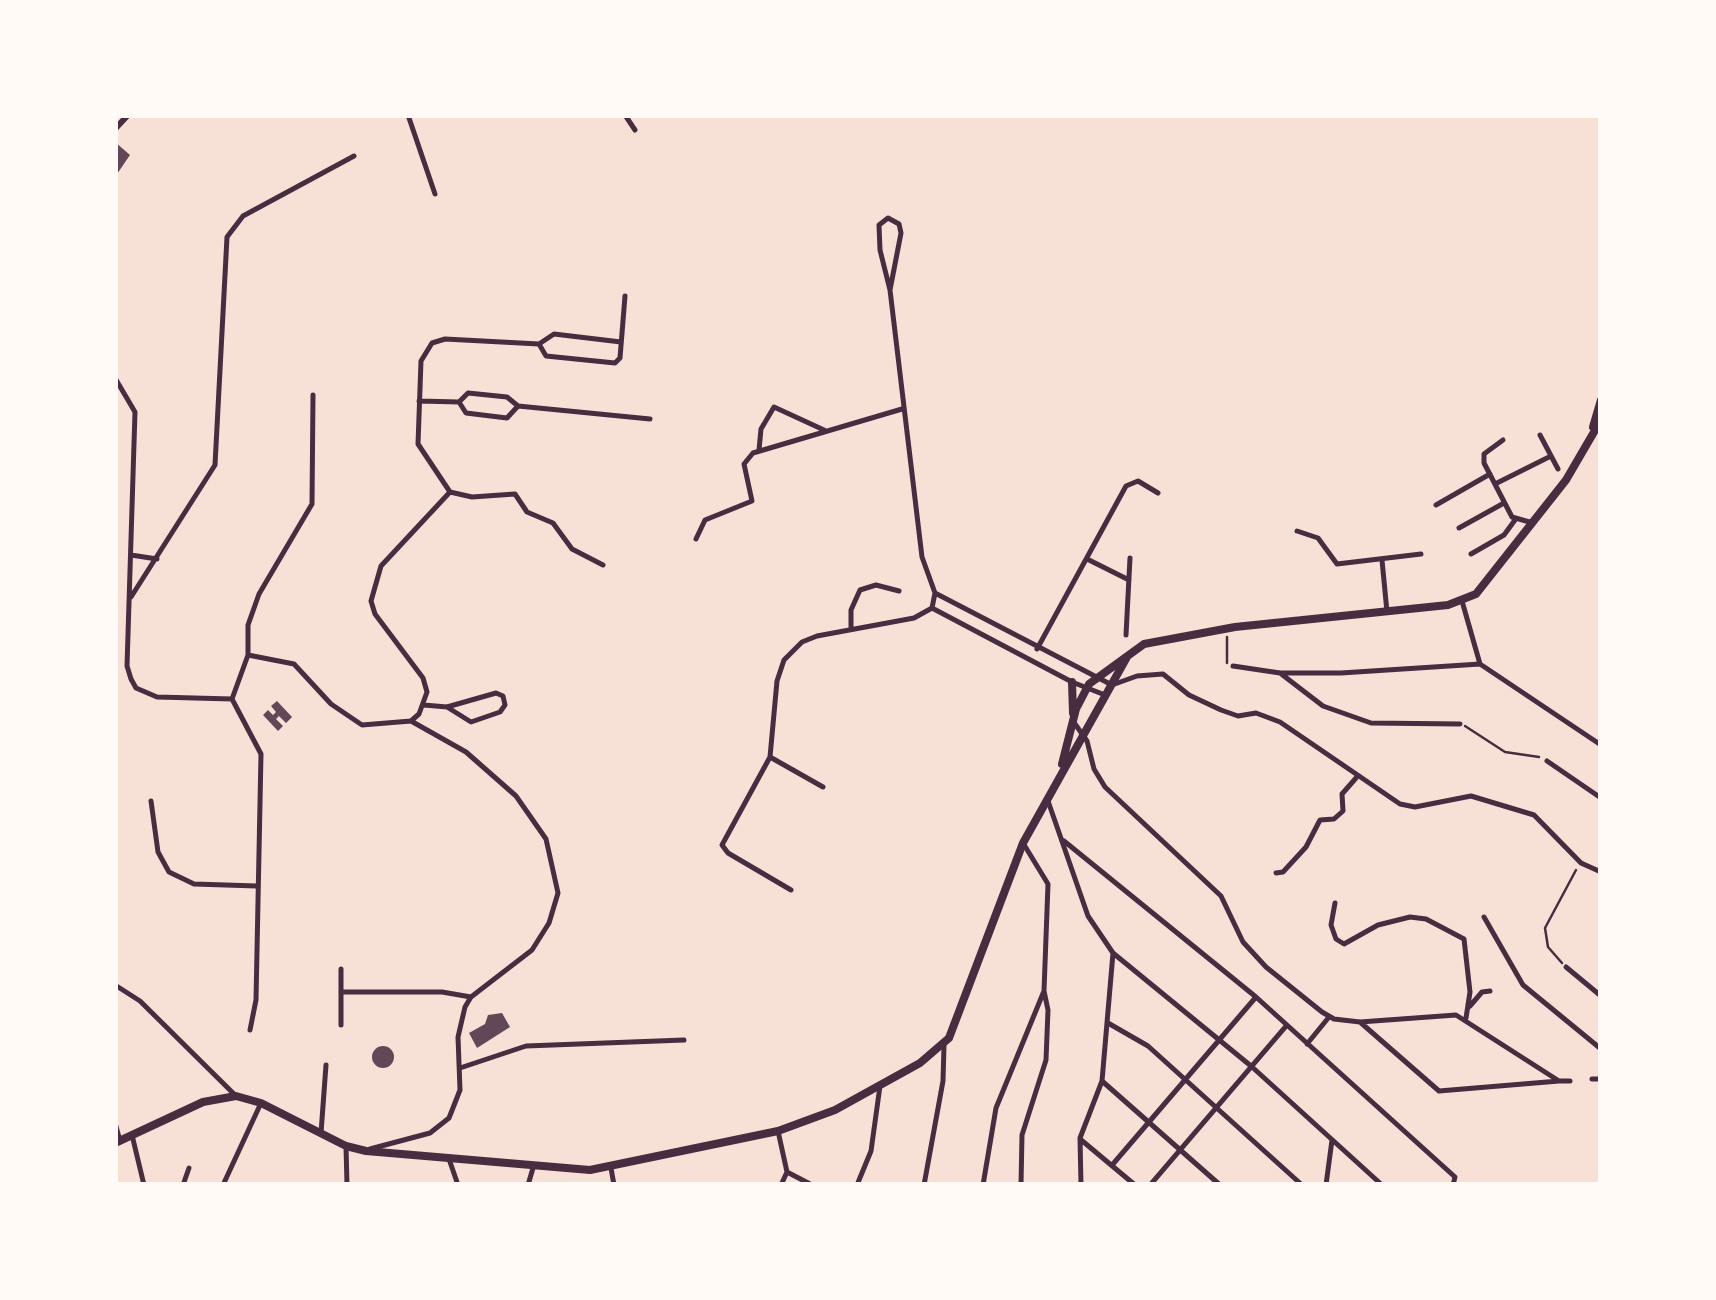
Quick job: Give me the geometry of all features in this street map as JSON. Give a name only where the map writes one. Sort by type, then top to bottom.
[{"type":"main road","points":[[1590,441],[1601,400]]},
{"type":"main road","points":[[1060,772],[1086,689],[1097,676],[1155,641],[1462,601],[1493,577],[1566,480],[1601,420]]},
{"type":"main road","points":[[117,1142],[203,1102],[236,1096],[261,1103],[346,1146],[366,1151],[533,1168],[611,1168],[778,1130],[821,1116],[880,1086],[944,1046],[963,1008],[1023,844],[1127,656]]},
{"type":"main road","points":[[1072,682],[1073,721]]},
{"type":"street","points":[[116,126],[128,115]]},
{"type":"street","points":[[408,115],[435,194]]},
{"type":"street","points":[[625,115],[635,130]]},
{"type":"street","points":[[131,598],[215,465],[227,237],[243,216],[354,156]]},
{"type":"street","points":[[890,290],[900,228],[888,218],[882,220],[878,233],[890,290],[924,570],[934,593],[932,608]]},
{"type":"street","points":[[539,344],[546,356],[610,364],[620,358],[625,296]]},
{"type":"street","points":[[603,565],[572,549],[553,522],[527,512],[515,494],[472,497],[450,492],[421,452],[421,361],[438,340],[539,344],[554,334],[621,342]]},
{"type":"street","points":[[115,378],[135,412],[128,666],[136,688],[157,698],[232,699]]},
{"type":"street","points":[[419,402],[459,402],[468,394],[508,397],[518,406],[650,419]]},
{"type":"street","points":[[250,1030],[256,1011],[261,754],[232,699],[248,655],[248,625],[259,594],[312,504],[313,395]]},
{"type":"street","points":[[459,402],[466,413],[507,418],[518,406]]},
{"type":"street","points":[[759,450],[761,429],[774,407],[824,430]]},
{"type":"street","points":[[696,539],[705,520],[752,501],[744,464],[759,450],[902,409]]},
{"type":"street","points":[[1540,434],[1558,469]]},
{"type":"street","points":[[1503,440],[1484,454],[1490,474],[1515,520],[1532,523]]},
{"type":"street","points":[[1495,484],[1552,456]]},
{"type":"street","points":[[1436,505],[1490,474]]},
{"type":"street","points":[[1037,648],[1126,486],[1138,481],[1158,493]]},
{"type":"street","points":[[411,721],[424,705],[423,678],[376,614],[372,589],[381,566],[450,492]]},
{"type":"street","points":[[1459,528],[1504,503]]},
{"type":"street","points":[[1471,554],[1504,535],[1515,520]]},
{"type":"street","points":[[1297,531],[1318,538],[1337,564],[1421,554]]},
{"type":"street","points":[[132,555],[157,559]]},
{"type":"street","points":[[1126,635],[1130,558]]},
{"type":"street","points":[[1087,559],[1129,580]]},
{"type":"street","points":[[1382,560],[1387,612]]},
{"type":"street","points":[[851,628],[850,610],[860,590],[876,585],[898,591]]},
{"type":"street","points":[[934,593],[1112,685],[1137,676],[1163,674],[1189,695],[1220,710],[1238,716],[1256,713],[1280,722],[1390,800],[1408,806],[1471,796],[1534,815],[1581,864],[1601,872]]},
{"type":"street","points":[[1462,601],[1480,664]]},
{"type":"street","points":[[791,890],[728,853],[722,845],[770,757],[777,681],[784,660],[802,642],[851,628],[914,618],[932,608]]},
{"type":"street","points":[[932,608],[1072,682],[1105,695]]},
{"type":"street","points":[[1023,654],[1028,644]]},
{"type":"street","points":[[248,655],[294,664],[331,704],[362,725],[411,721],[466,752],[500,779],[534,817],[557,874],[554,908],[540,938],[519,962],[471,997],[460,1024],[458,1100],[444,1124],[430,1133],[366,1151]]},
{"type":"street","points":[[1233,666],[1280,674],[1480,664],[1601,745]]},
{"type":"street","points":[[1072,682],[1079,670]]},
{"type":"street","points":[[1280,674],[1323,706],[1371,724],[1460,724]]},
{"type":"street","points":[[424,705],[447,707],[496,693],[503,696],[505,706],[500,712],[471,722],[447,707]]},
{"type":"street","points":[[1073,721],[1084,735],[1105,788],[1221,896],[1243,942],[1266,967],[1329,1017],[1360,1022],[1430,1015],[1466,1018],[1559,1081]]},
{"type":"street","points":[[770,757],[823,787]]},
{"type":"street","points":[[1547,762],[1601,798]]},
{"type":"street","points":[[1276,873],[1283,872],[1306,847],[1325,818],[1334,819],[1343,810],[1342,794],[1357,777]]},
{"type":"street","points":[[1046,797],[1088,916],[1113,954],[1251,1066],[1382,1185]]},
{"type":"street","points":[[151,802],[158,852],[169,872],[194,884],[257,886]]},
{"type":"street","points":[[1064,841],[1256,997],[1457,1183]]},
{"type":"street","points":[[1021,1185],[1022,1134],[1046,1060],[1048,1010],[1044,991],[1048,884],[1023,844]]},
{"type":"street","points":[[1334,904],[1330,924],[1336,939],[1344,944],[1378,925],[1410,917],[1426,919],[1464,939],[1469,1006],[1466,1018]]},
{"type":"street","points":[[1484,917],[1524,985],[1601,1050]]},
{"type":"street","points":[[1081,1185],[1080,1138],[1102,1081],[1113,954]]},
{"type":"street","points":[[1566,968],[1601,996]]},
{"type":"street","points":[[341,969],[341,1025]]},
{"type":"street","points":[[115,984],[140,1002],[236,1096]]},
{"type":"street","points":[[983,1185],[996,1108],[1044,991]]},
{"type":"street","points":[[1469,1006],[1482,992],[1490,991]]},
{"type":"street","points":[[341,992],[442,992],[471,997]]},
{"type":"street","points":[[1113,1164],[1256,997]]},
{"type":"street","points":[[1307,1044],[1329,1017]]},
{"type":"street","points":[[1360,1022],[1434,1088],[1449,1092],[1570,1080]]},
{"type":"street","points":[[1108,1024],[1148,1046],[1302,1185]]},
{"type":"street","points":[[1150,1185],[1286,1026]]},
{"type":"street","points":[[460,1068],[526,1046],[684,1040]]},
{"type":"street","points":[[924,1185],[942,1081],[944,1046]]},
{"type":"street","points":[[321,1133],[326,1065]]},
{"type":"street","points":[[1592,1079],[1601,1079]]},
{"type":"street","points":[[1102,1081],[1220,1185]]},
{"type":"street","points":[[860,1184],[871,1151],[880,1086]]},
{"type":"street","points":[[223,1185],[261,1103]]},
{"type":"street","points":[[115,1123],[117,1142]]},
{"type":"street","points":[[778,1130],[787,1172],[781,1185]]},
{"type":"street","points":[[132,1136],[144,1185]]},
{"type":"street","points":[[1080,1138],[1136,1185]]},
{"type":"street","points":[[1326,1185],[1332,1140]]},
{"type":"street","points":[[346,1146],[347,1185]]},
{"type":"street","points":[[449,1159],[458,1185]]},
{"type":"street","points":[[183,1185],[190,1168]]},
{"type":"street","points":[[528,1185],[533,1168]]},
{"type":"street","points":[[611,1168],[614,1185]]},
{"type":"street","points":[[787,1172],[812,1185]]},
{"type":"path","points":[[1227,629],[1226,661],[1233,666]]},
{"type":"path","points":[[1460,724],[1505,752],[1547,762]]},
{"type":"path","points":[[1566,968],[1548,946],[1545,928],[1581,864]]},
{"type":"building","points":[[115,142],[130,155],[115,177]]},
{"type":"building","points":[[277,701],[292,717],[286,723],[279,716],[276,719],[283,726],[278,731],[263,715],[268,710],[273,715],[276,712],[271,706]]},
{"type":"building","points":[[502,1013],[510,1027],[477,1048],[469,1033],[485,1024],[488,1015]]},
{"type":"building","points":[[383,1046],[391,1049],[391,1065],[383,1068],[375,1065],[372,1057],[375,1049]]}]
